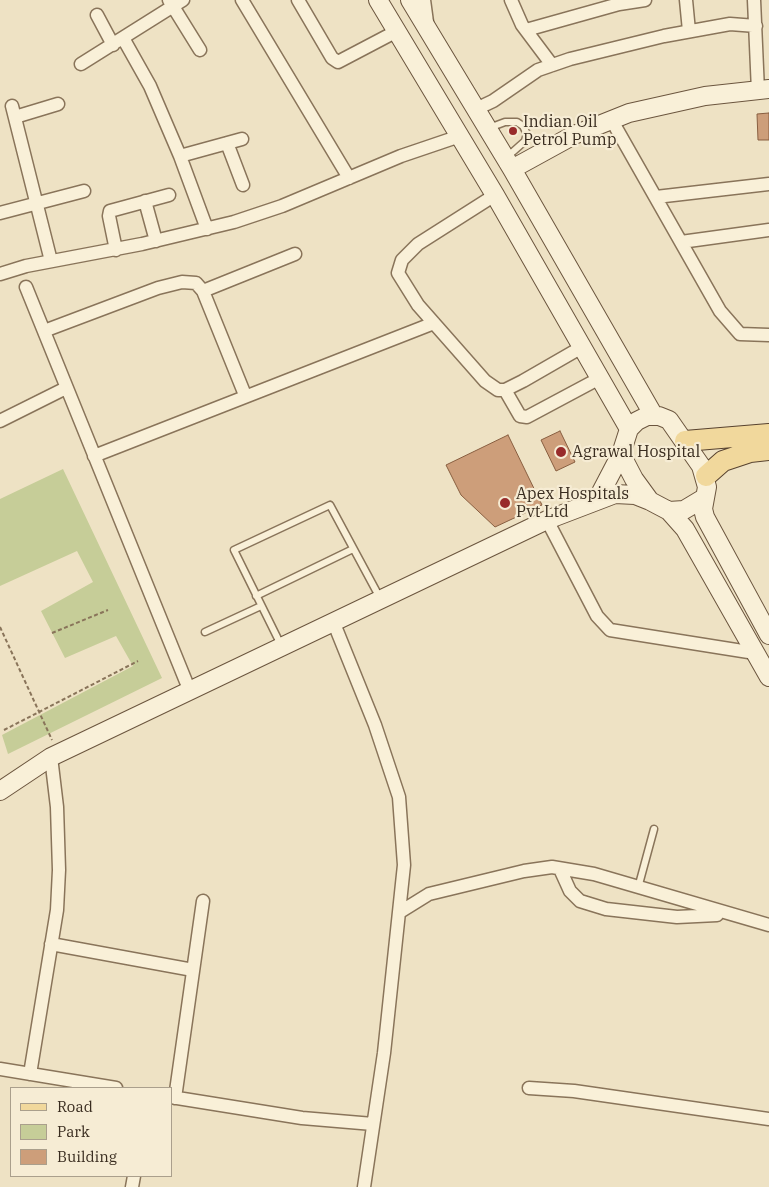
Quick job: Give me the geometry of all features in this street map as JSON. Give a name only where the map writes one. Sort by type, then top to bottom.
[{"type":"main road","points":[[378,0],[495,195],[628,429]]},
{"type":"main road","points":[[410,0],[509,163],[654,416]]},
{"type":"main road","points":[[509,163],[611,119],[659,104],[706,96],[764,90]]},
{"type":"main road","points":[[598,498],[621,454],[628,429],[637,421],[654,416],[669,420],[685,441],[706,476],[707,487],[703,509],[706,517],[769,635]]},
{"type":"main road","points":[[685,441],[769,434]]},
{"type":"main road","points":[[706,476],[723,461],[750,452],[769,450]]},
{"type":"main road","points":[[621,454],[634,480],[650,501]]},
{"type":"main road","points":[[1,789],[55,755],[189,689],[547,520],[598,498],[615,494],[635,495],[650,501],[669,511],[685,529],[769,677]]},
{"type":"main road","points":[[669,511],[684,510],[704,498]]},
{"type":"street","points":[[242,0],[348,178]]},
{"type":"street","points":[[298,0],[332,58],[338,62],[397,31]]},
{"type":"street","points":[[424,0],[428,31]]},
{"type":"street","points":[[511,0],[526,30],[552,65]]},
{"type":"street","points":[[526,30],[610,7],[645,0]]},
{"type":"street","points":[[686,0],[689,31]]},
{"type":"street","points":[[754,0],[764,90]]},
{"type":"street","points":[[80,64],[118,41],[175,2],[200,50]]},
{"type":"street","points":[[97,15],[150,86],[180,156],[207,229]]},
{"type":"street","points":[[476,109],[493,101],[538,70],[552,65],[689,31],[730,24],[756,26]]},
{"type":"street","points":[[51,262],[14,111],[58,104]]},
{"type":"street","points":[[611,119],[720,310],[740,334],[769,334]]},
{"type":"street","points":[[0,274],[26,266],[116,250],[207,229],[282,206],[401,156],[460,136]]},
{"type":"street","points":[[180,156],[242,139]]},
{"type":"street","points":[[227,143],[243,185]]},
{"type":"street","points":[[656,198],[769,184]]},
{"type":"street","points":[[0,213],[84,191]]},
{"type":"street","points":[[116,250],[109,216],[110,211],[169,195]]},
{"type":"street","points":[[495,195],[418,244],[402,260],[398,273],[418,305],[485,381],[498,390],[505,390],[582,347]]},
{"type":"street","points":[[145,201],[156,241]]},
{"type":"street","points":[[681,242],[769,230]]},
{"type":"street","points":[[203,291],[295,254]]},
{"type":"street","points":[[44,331],[158,288],[182,282],[196,284],[203,291],[246,395]]},
{"type":"street","points":[[26,287],[189,689]]},
{"type":"street","points":[[94,456],[434,323]]},
{"type":"street","points":[[505,390],[520,416],[527,417],[600,378]]},
{"type":"street","points":[[0,421],[66,388]]},
{"type":"street","points":[[547,520],[597,616],[610,630],[756,653]]},
{"type":"street","points":[[333,620],[375,725],[399,797],[404,865],[384,1053],[364,1187]]},
{"type":"street","points":[[30,1074],[57,910],[59,870],[55,755]]},
{"type":"street","points":[[400,912],[429,894],[524,871],[552,867],[594,874],[769,926]]},
{"type":"street","points":[[560,869],[570,891],[580,901],[606,909],[677,917],[729,915]]},
{"type":"street","points":[[203,901],[173,1097],[302,1118],[373,1124]]},
{"type":"street","points":[[51,944],[193,970]]},
{"type":"street","points":[[0,1069],[110,1087]]},
{"type":"street","points":[[529,1088],[574,1091],[769,1119]]},
{"type":"lane","points":[[487,129],[505,122],[517,122],[523,126],[527,134],[526,140],[509,163]]},
{"type":"lane","points":[[281,646],[234,550],[330,505],[380,598]]},
{"type":"lane","points":[[256,596],[353,549]]},
{"type":"lane","points":[[205,632],[261,606]]},
{"type":"lane","points":[[638,888],[654,829]]},
{"type":"path","points":[[52,633],[108,610]]},
{"type":"path","points":[[0,627],[40,713],[55,755]]},
{"type":"path","points":[[4,730],[138,661]]},
{"type":"green space","points":[[63,469],[162,678],[8,754],[2,735],[133,666],[116,636],[65,658],[41,611],[93,582],[77,551],[0,586],[0,499]]},
{"type":"building","points":[[769,113],[769,140],[758,140],[757,114]]},
{"type":"building","points":[[560,431],[575,462],[556,471],[541,440]]},
{"type":"building","points":[[508,435],[542,505],[495,527],[461,495],[446,465]]},
{"type":"place","name":"Indian Oil Petrol Pump","points":[[513,131]]},
{"type":"place","name":"Agrawal Hospital","points":[[561,452]]},
{"type":"place","name":"Apex Hospitals Pvt Ltd","points":[[505,503]]}]
